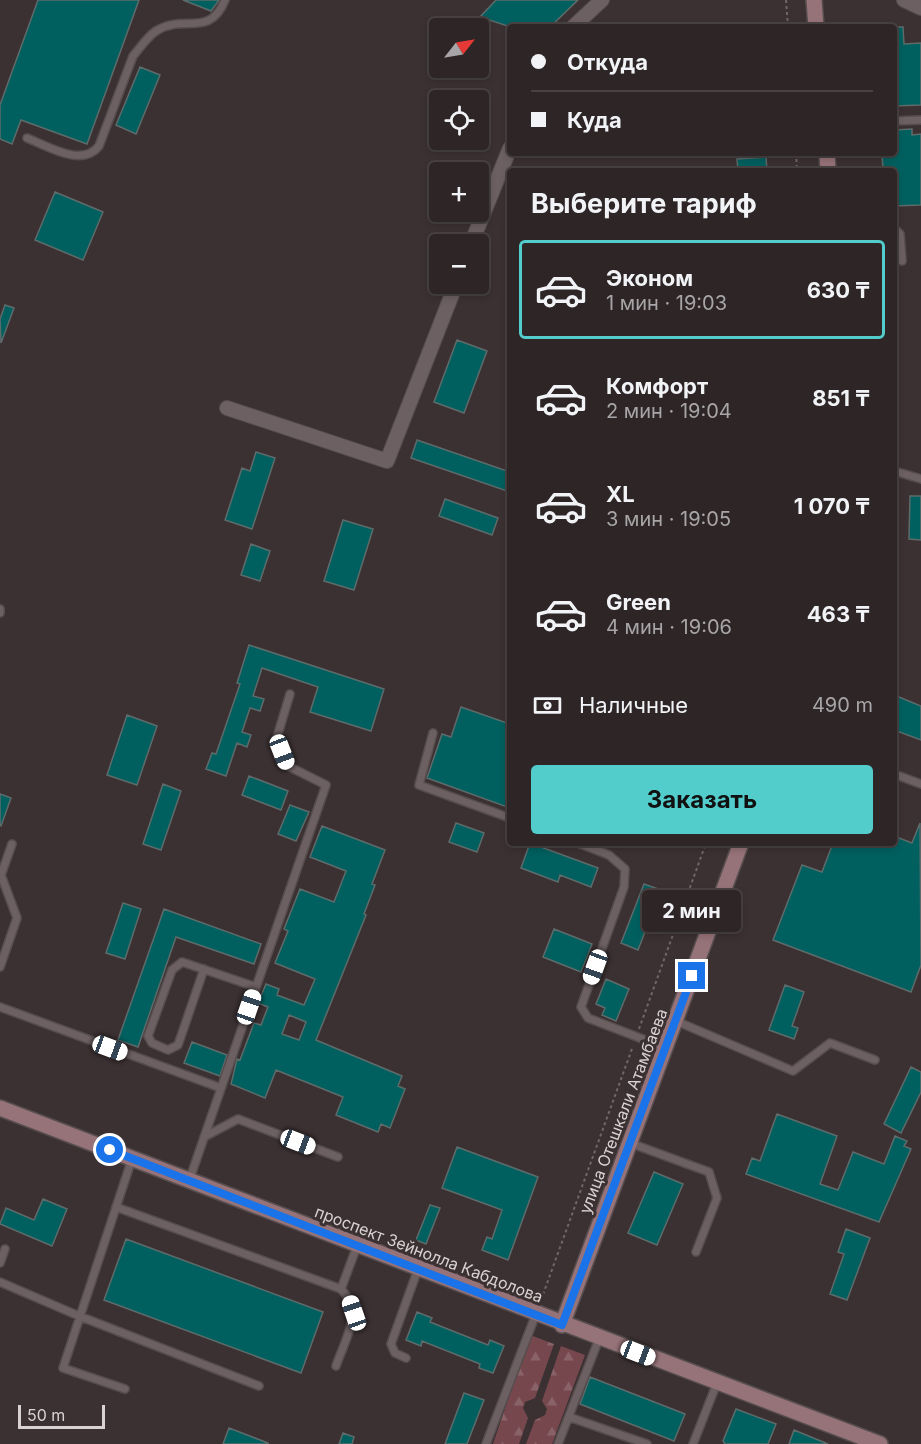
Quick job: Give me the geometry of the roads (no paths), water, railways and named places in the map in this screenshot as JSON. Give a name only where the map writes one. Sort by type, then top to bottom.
[{"type":"main road","points":[[814,0],[816,24]]},
{"type":"main road","name":"улица Отешкали Атамбаева","points":[[562,1325],[740,846]]},
{"type":"main road","name":"проспект Зейнолла Кабдолова","points":[[0,1108],[562,1325],[880,1444]]},
{"type":"street","points":[[576,24],[602,0]]},
{"type":"street","points":[[904,0],[921,8]]},
{"type":"street","points":[[475,234],[507,155]]},
{"type":"street","points":[[227,408],[387,461],[452,294]]},
{"type":"lane","points":[[27,138],[78,157],[94,152],[99,146],[133,56],[143,44],[156,31],[171,25],[204,24],[213,20],[219,15],[225,0]]},
{"type":"lane","points":[[897,121],[921,120]]},
{"type":"lane","points":[[897,231],[900,234],[902,261]]},
{"type":"lane","points":[[897,472],[921,479]]},
{"type":"lane","points":[[189,1181],[326,785],[288,766],[277,737],[290,694]]},
{"type":"lane","points":[[433,733],[419,784],[507,817]]},
{"type":"lane","points":[[897,775],[921,784]]},
{"type":"lane","points":[[0,968],[17,918],[1,875],[12,844]]},
{"type":"lane","points":[[586,846],[609,855],[625,869],[624,887],[581,1007],[588,1018],[666,1048]]},
{"type":"lane","points":[[204,969],[178,1045],[168,1050],[152,1043],[148,1036],[172,970],[182,962],[204,969],[256,987]]},
{"type":"lane","points":[[0,1008],[221,1088]]},
{"type":"lane","points":[[676,1021],[793,1071],[830,1043],[875,1060]]},
{"type":"lane","points":[[204,1137],[238,1119],[338,1157]]},
{"type":"lane","points":[[630,1143],[709,1172],[717,1198],[696,1252]]},
{"type":"lane","points":[[125,1389],[63,1368],[132,1159]]},
{"type":"lane","points":[[116,1207],[341,1289],[349,1298],[354,1313],[336,1366]]},
{"type":"lane","points":[[341,1289],[357,1246]]},
{"type":"lane","points":[[0,1263],[5,1249]]},
{"type":"lane","points":[[406,1358],[395,1353],[391,1344],[418,1269]]},
{"type":"lane","points":[[0,1282],[79,1316],[259,1386]]},
{"type":"lane","points":[[486,1444],[536,1314]]},
{"type":"lane","points":[[558,1444],[599,1339]]},
{"type":"lane","points":[[693,1444],[717,1383]]},
{"type":"lane","points":[[569,1417],[647,1444]]}]
